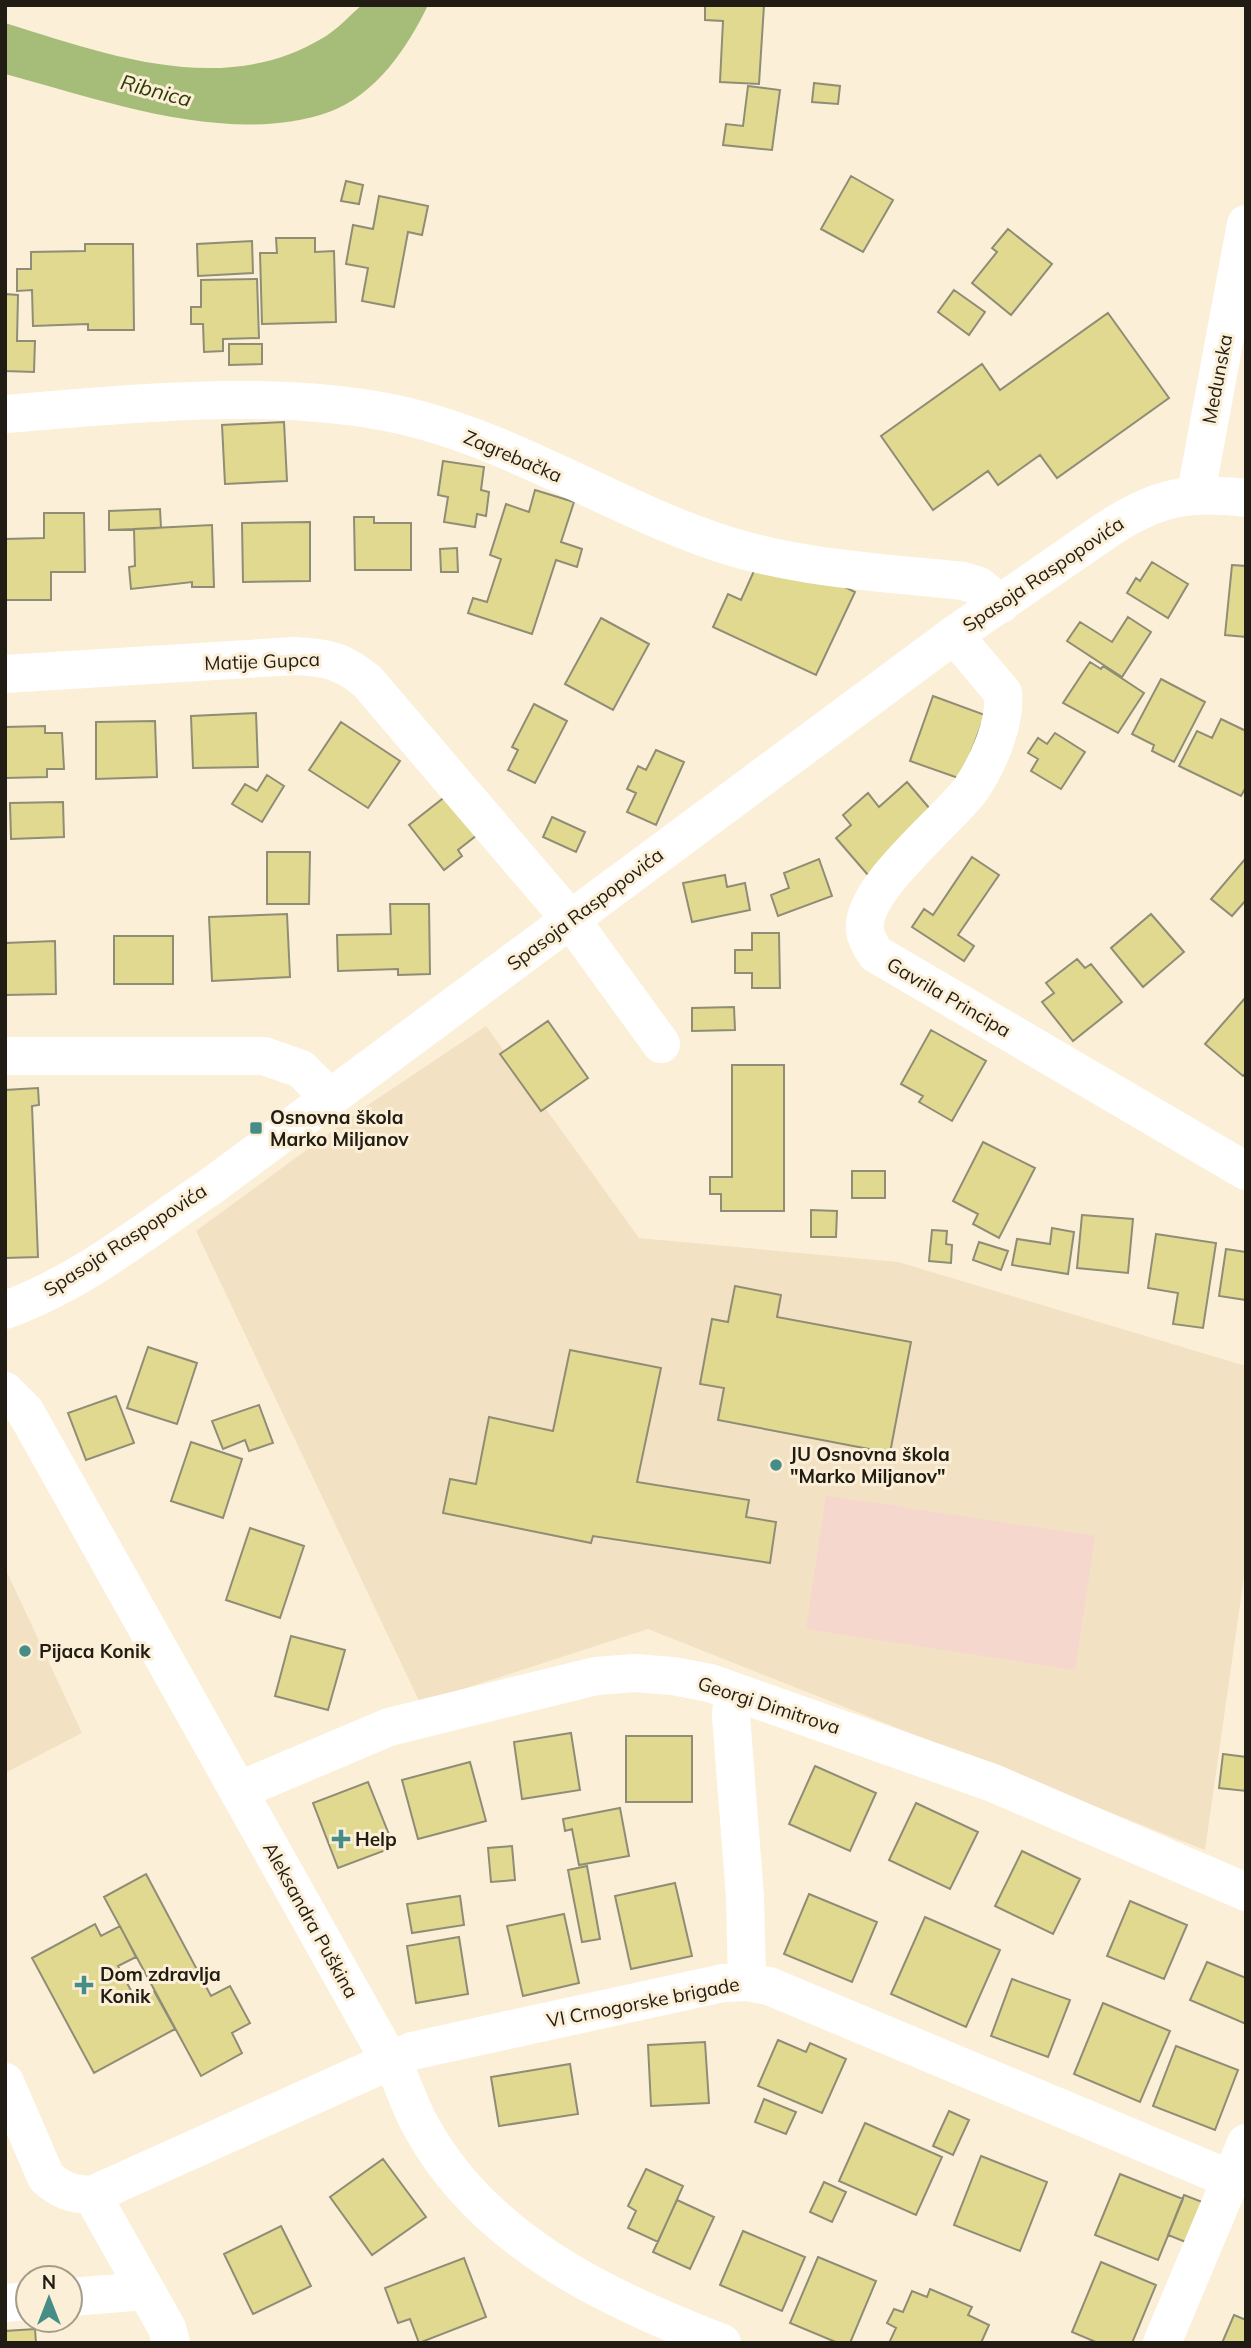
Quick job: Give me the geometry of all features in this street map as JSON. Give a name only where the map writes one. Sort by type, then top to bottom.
[{"type":"street","name":"Medunska","points":[[1179,498],[1246,224]]},
{"type":"street","name":"Zagrebačka","points":[[5,414],[126,404],[237,402],[325,404],[384,412],[461,433],[709,540],[766,555],[963,581],[979,586],[1001,604]]},
{"type":"street","points":[[1179,498],[1246,498]]},
{"type":"street","name":"Spasoja Raspopovića","points":[[5,1310],[46,1293],[82,1272],[209,1187],[954,635],[1129,516],[1179,498]]},
{"type":"street","name":"Gavrila Principa","points":[[954,635],[1003,693],[1002,724],[971,789],[902,861],[875,900],[865,922],[869,944],[876,954],[1246,1171]]},
{"type":"street","name":"Matije Gupca","points":[[5,674],[295,656],[326,658],[348,665],[367,681],[571,920],[661,1044]]},
{"type":"street","points":[[5,1056],[264,1056],[301,1069],[329,1097]]},
{"type":"street","name":"Aleksandra Puškina","points":[[5,1391],[24,1411],[390,2060],[422,2128],[450,2171],[512,2232],[551,2262],[614,2299],[722,2343]]},
{"type":"street","name":"Georgi Dimitrova","points":[[238,1791],[389,1727],[596,1676],[634,1673],[673,1676],[733,1691],[993,1783],[1246,1892]]},
{"type":"street","points":[[733,1691],[731,1716],[746,1897],[747,1982]]},
{"type":"street","name":"VI Crnogorske brigade","points":[[92,2195],[390,2060],[462,2038],[723,1983],[747,1982],[769,1986],[1230,2179]]},
{"type":"street","points":[[5,2082],[46,2177],[58,2188],[72,2194],[92,2195],[167,2328],[171,2343]]},
{"type":"street","points":[[1163,2343],[1246,2143]]},
{"type":"street","points":[[84,2296],[146,2291]]},
{"type":"shaded area","name":"JU Osnovna škola \"Marko Miljanov\"","points":[[486,1026],[639,1238],[898,1262],[1246,1366],[1246,1563],[1205,1850],[648,1629],[420,1703],[196,1231],[365,1107]]},
{"type":"shaded area","points":[[826,1496],[905,1507],[905,1515],[906,1508],[1095,1536],[1075,1670],[806,1629]]},
{"type":"shaded area","name":"Pijaca Konik","points":[[5,1568],[82,1733],[5,1773]]},
{"type":"water","name":"Ribnica","points":[[362,5],[428,5],[411,37],[376,82],[346,104],[329,112],[291,121],[250,124],[166,116],[5,74],[5,23],[83,47],[163,65],[204,68],[244,66],[283,57],[327,36]]},
{"type":"building","points":[[705,5],[764,5],[759,84],[720,82],[723,21],[705,20]]},
{"type":"building","points":[[814,83],[840,86],[838,104],[812,102]]},
{"type":"building","points":[[748,86],[780,90],[772,150],[723,145],[726,124],[743,126]]},
{"type":"building","points":[[851,176],[893,200],[863,252],[821,229]]},
{"type":"building","points":[[346,181],[363,185],[359,204],[341,201]]},
{"type":"building","points":[[379,196],[428,206],[422,235],[408,232],[394,307],[362,301],[368,268],[346,264],[353,225],[373,229]]},
{"type":"building","points":[[1008,229],[1052,264],[1011,315],[972,283],[997,252],[992,248]]},
{"type":"building","points":[[276,238],[315,238],[315,252],[334,251],[336,322],[262,324],[260,253],[277,253]]},
{"type":"building","points":[[252,241],[253,273],[198,276],[197,244]]},
{"type":"building","points":[[85,244],[133,244],[134,330],[88,330],[88,324],[33,326],[32,290],[17,291],[17,269],[31,269],[31,252],[85,251]]},
{"type":"building","points":[[257,279],[259,338],[223,339],[223,351],[204,352],[203,324],[191,324],[191,307],[201,307],[201,280]]},
{"type":"building","points":[[954,290],[985,312],[969,335],[938,312]]},
{"type":"building","points":[[5,294],[18,295],[17,341],[35,341],[34,372],[5,371]]},
{"type":"building","points":[[1108,313],[1169,398],[1057,478],[1040,455],[998,485],[988,471],[933,510],[881,436],[982,364],[1000,390]]},
{"type":"building","points":[[229,344],[262,344],[262,364],[229,365]]},
{"type":"building","points":[[284,422],[287,481],[225,484],[222,425]]},
{"type":"building","points":[[443,461],[484,467],[481,490],[489,492],[486,516],[477,514],[475,527],[444,522],[448,497],[438,495]]},
{"type":"building","points":[[535,490],[574,502],[561,542],[582,549],[577,567],[556,560],[532,634],[468,613],[473,598],[487,602],[501,559],[490,555],[506,504],[529,512]]},
{"type":"building","points":[[160,509],[161,528],[109,530],[109,511]]},
{"type":"building","points":[[44,513],[84,513],[85,572],[51,572],[51,600],[5,600],[5,539],[44,538]]},
{"type":"building","points":[[354,517],[374,517],[374,523],[411,523],[411,570],[355,570]]},
{"type":"building","points":[[310,522],[310,581],[243,582],[242,523]]},
{"type":"building","points":[[212,525],[214,587],[192,587],[192,582],[131,589],[129,567],[135,566],[134,529]]},
{"type":"building","points":[[457,548],[458,572],[441,572],[440,549]]},
{"type":"building","points":[[758,562],[822,576],[855,592],[816,675],[713,627],[728,594],[741,600]]},
{"type":"building","points":[[1152,562],[1188,584],[1168,618],[1127,593],[1136,578],[1140,581]]},
{"type":"building","points":[[1232,565],[1246,566],[1246,637],[1225,635]]},
{"type":"building","points":[[1128,617],[1151,632],[1122,677],[1067,641],[1080,622],[1112,642]]},
{"type":"building","points":[[601,618],[649,644],[613,710],[565,684]]},
{"type":"building","points":[[1090,662],[1101,669],[1103,666],[1144,693],[1118,733],[1063,703]]},
{"type":"building","points":[[1161,679],[1205,702],[1174,762],[1152,751],[1154,745],[1132,734]]},
{"type":"building","points":[[933,696],[985,715],[961,779],[910,761]]},
{"type":"building","points":[[534,704],[567,721],[535,783],[508,770],[518,750],[512,747]]},
{"type":"building","points":[[256,713],[258,767],[193,768],[191,716]]},
{"type":"building","points":[[1221,719],[1246,731],[1246,787],[1241,796],[1179,766],[1197,731],[1212,738]]},
{"type":"building","points":[[155,721],[157,777],[96,779],[96,722]]},
{"type":"building","points":[[341,722],[400,761],[368,808],[309,770]]},
{"type":"building","points":[[45,726],[45,733],[62,733],[64,769],[47,769],[47,777],[5,778],[5,727]]},
{"type":"building","points":[[1055,733],[1085,752],[1061,789],[1031,771],[1038,759],[1028,753],[1038,738],[1047,744]]},
{"type":"building","points":[[656,750],[684,762],[656,825],[627,812],[636,793],[627,789],[638,766],[646,770]]},
{"type":"building","points":[[267,775],[284,786],[262,822],[232,804],[245,784],[257,791]]},
{"type":"building","points":[[907,782],[936,816],[868,875],[836,838],[851,825],[843,815],[868,793],[879,807]]},
{"type":"building","points":[[446,796],[477,835],[458,850],[462,856],[444,870],[409,825]]},
{"type":"building","points":[[63,802],[64,837],[11,839],[10,803]]},
{"type":"building","points":[[552,817],[585,832],[576,852],[543,837]]},
{"type":"building","points":[[267,852],[310,852],[309,904],[267,904]]},
{"type":"building","points":[[972,857],[999,875],[958,935],[974,946],[964,961],[912,927],[924,909],[933,915]]},
{"type":"building","points":[[1246,858],[1246,900],[1232,916],[1211,899]]},
{"type":"building","points":[[819,859],[832,896],[778,916],[771,895],[789,888],[784,873]]},
{"type":"building","points":[[725,875],[727,887],[745,883],[750,910],[692,922],[683,883]]},
{"type":"building","points":[[390,904],[429,904],[430,974],[398,975],[398,969],[338,971],[337,935],[391,934]]},
{"type":"building","points":[[287,914],[290,977],[212,981],[209,917]]},
{"type":"building","points":[[1151,914],[1184,952],[1143,987],[1111,948]]},
{"type":"building","points":[[752,933],[779,933],[780,988],[752,988],[752,973],[735,973],[735,950],[752,950]]},
{"type":"building","points":[[114,936],[173,936],[173,984],[114,984]]},
{"type":"building","points":[[55,941],[56,994],[5,995],[5,943]]},
{"type":"building","points":[[1077,959],[1085,968],[1091,964],[1122,1002],[1073,1041],[1042,1002],[1054,993],[1046,983]]},
{"type":"building","points":[[1246,997],[1246,1073],[1243,1076],[1205,1044]]},
{"type":"building","points":[[734,1007],[735,1030],[692,1031],[692,1008]]},
{"type":"building","points":[[548,1021],[588,1078],[541,1111],[500,1054]]},
{"type":"building","points":[[931,1030],[986,1061],[952,1121],[919,1102],[923,1096],[901,1084]]},
{"type":"building","points":[[732,1065],[784,1065],[784,1211],[721,1211],[721,1194],[710,1194],[710,1177],[732,1177]]},
{"type":"building","points":[[38,1088],[39,1105],[32,1106],[38,1257],[5,1258],[5,1090]]},
{"type":"building","points":[[983,1142],[1035,1168],[999,1238],[973,1224],[978,1214],[953,1201]]},
{"type":"building","points":[[852,1171],[885,1171],[885,1198],[852,1198]]},
{"type":"building","points":[[811,1210],[837,1211],[836,1237],[811,1237]]},
{"type":"building","points":[[1082,1215],[1133,1219],[1128,1273],[1077,1268]]},
{"type":"building","points":[[1052,1228],[1074,1232],[1068,1274],[1012,1265],[1017,1239],[1050,1244]]},
{"type":"building","points":[[932,1230],[947,1231],[946,1244],[952,1245],[951,1263],[929,1261]]},
{"type":"building","points":[[1156,1234],[1216,1243],[1203,1328],[1173,1324],[1178,1293],[1148,1288]]},
{"type":"building","points":[[979,1242],[1008,1251],[1001,1270],[973,1260]]},
{"type":"building","points":[[1226,1249],[1246,1252],[1246,1300],[1219,1296]]},
{"type":"building","points":[[735,1286],[781,1295],[777,1317],[911,1342],[890,1453],[718,1420],[724,1388],[700,1384],[712,1319],[728,1322]]},
{"type":"building","points":[[148,1347],[197,1363],[177,1424],[127,1408]]},
{"type":"building","points":[[570,1350],[661,1368],[637,1482],[749,1500],[746,1517],[776,1522],[770,1563],[593,1536],[591,1543],[443,1513],[450,1479],[476,1484],[489,1417],[553,1431]]},
{"type":"building","points":[[116,1396],[134,1443],[86,1460],[68,1413]]},
{"type":"building","points":[[259,1405],[273,1443],[249,1451],[245,1440],[223,1449],[212,1421]]},
{"type":"building","points":[[191,1442],[242,1459],[223,1518],[171,1501]]},
{"type":"building","points":[[250,1528],[304,1546],[280,1618],[226,1600]]},
{"type":"building","points":[[291,1636],[345,1650],[328,1710],[275,1696]]},
{"type":"building","points":[[571,1733],[580,1790],[522,1799],[514,1742]]},
{"type":"building","points":[[626,1736],[692,1736],[692,1802],[626,1802]]},
{"type":"building","points":[[1223,1754],[1246,1757],[1246,1791],[1219,1788]]},
{"type":"building","points":[[470,1762],[486,1821],[418,1839],[402,1780]]},
{"type":"building","points":[[815,1766],[876,1793],[850,1851],[789,1824]]},
{"type":"building","points":[[368,1782],[394,1847],[338,1868],[313,1803]]},
{"type":"building","points":[[916,1803],[978,1832],[950,1889],[889,1860]]},
{"type":"building","points":[[620,1808],[629,1856],[579,1865],[572,1829],[565,1831],[563,1819]]},
{"type":"building","points":[[512,1846],[515,1880],[491,1882],[488,1848]]},
{"type":"building","points":[[1022,1851],[1080,1879],[1053,1934],[995,1906]]},
{"type":"building","points":[[587,1866],[600,1939],[582,1942],[568,1870]]},
{"type":"building","points":[[146,1874],[211,1996],[230,1986],[250,2023],[232,2033],[242,2053],[201,2076],[104,1897]]},
{"type":"building","points":[[675,1883],[692,1956],[631,1969],[615,1896]]},
{"type":"building","points":[[809,1894],[877,1922],[852,1982],[784,1954]]},
{"type":"building","points":[[460,1896],[464,1925],[412,1933],[407,1904]]},
{"type":"building","points":[[1130,1901],[1187,1925],[1164,1979],[1107,1956]]},
{"type":"building","points":[[564,1914],[579,1983],[523,1996],[507,1926]]},
{"type":"building","points":[[925,1917],[1000,1950],[966,2027],[891,1994]]},
{"type":"building","points":[[95,1924],[101,1936],[120,1926],[136,1957],[118,1966],[136,2000],[154,1991],[175,2029],[94,2073],[32,1958]]},
{"type":"building","points":[[459,1937],[468,1994],[416,2003],[407,1946]]},
{"type":"building","points":[[1207,1962],[1246,1978],[1246,2024],[1190,2000]]},
{"type":"building","points":[[1012,1979],[1070,2000],[1048,2057],[991,2036]]},
{"type":"building","points":[[1103,2003],[1170,2031],[1140,2102],[1074,2074]]},
{"type":"building","points":[[778,2040],[806,2052],[810,2043],[846,2059],[822,2113],[758,2086]]},
{"type":"building","points":[[705,2042],[709,2103],[651,2106],[648,2045]]},
{"type":"building","points":[[1176,2046],[1238,2070],[1215,2130],[1153,2106]]},
{"type":"building","points":[[570,2064],[578,2114],[499,2126],[491,2077]]},
{"type":"building","points":[[764,2099],[796,2112],[786,2134],[755,2122]]},
{"type":"building","points":[[949,2111],[969,2120],[953,2155],[933,2146]]},
{"type":"building","points":[[865,2123],[942,2157],[916,2215],[839,2181]]},
{"type":"building","points":[[981,2156],[1047,2182],[1020,2251],[954,2225]]},
{"type":"building","points":[[383,2159],[426,2217],[372,2255],[330,2197]]},
{"type":"building","points":[[646,2169],[683,2186],[658,2242],[628,2228],[636,2211],[628,2206]]},
{"type":"building","points":[[1120,2174],[1183,2199],[1158,2260],[1095,2235]]},
{"type":"building","points":[[824,2182],[846,2192],[832,2222],[810,2212]]},
{"type":"building","points":[[1184,2195],[1205,2203],[1188,2243],[1168,2235]]},
{"type":"building","points":[[677,2200],[714,2217],[690,2269],[653,2252]]},
{"type":"building","points":[[281,2226],[311,2286],[253,2314],[224,2254]]},
{"type":"building","points":[[743,2231],[805,2257],[782,2311],[720,2285]]},
{"type":"building","points":[[818,2257],[876,2281],[850,2343],[838,2343],[790,2323]]},
{"type":"building","points":[[464,2258],[486,2317],[419,2343],[410,2319],[398,2323],[385,2288]]},
{"type":"building","points":[[1101,2262],[1156,2285],[1132,2343],[1098,2343],[1072,2332]]},
{"type":"building","points":[[930,2289],[972,2307],[968,2315],[989,2325],[981,2343],[889,2343],[896,2328],[887,2323],[894,2309],[903,2312],[912,2291],[927,2297]]},
{"type":"building","points":[[1234,2315],[1246,2320],[1246,2343],[1222,2343]]},
{"type":"building","points":[[14,2330],[14,2334],[35,2334],[36,2343],[5,2343],[5,2331]]},
{"type":"place","name":"Osnovna škola Marko Miljanov","points":[[256,1128]]},
{"type":"place","name":"JU Osnovna škola \"Marko Miljanov\"","points":[[776,1465]]},
{"type":"place","name":"Pijaca Konik","points":[[25,1651]]},
{"type":"place","name":"Help","points":[[341,1839]]},
{"type":"place","name":"Dom zdravlja Konik","points":[[84,1985]]}]
